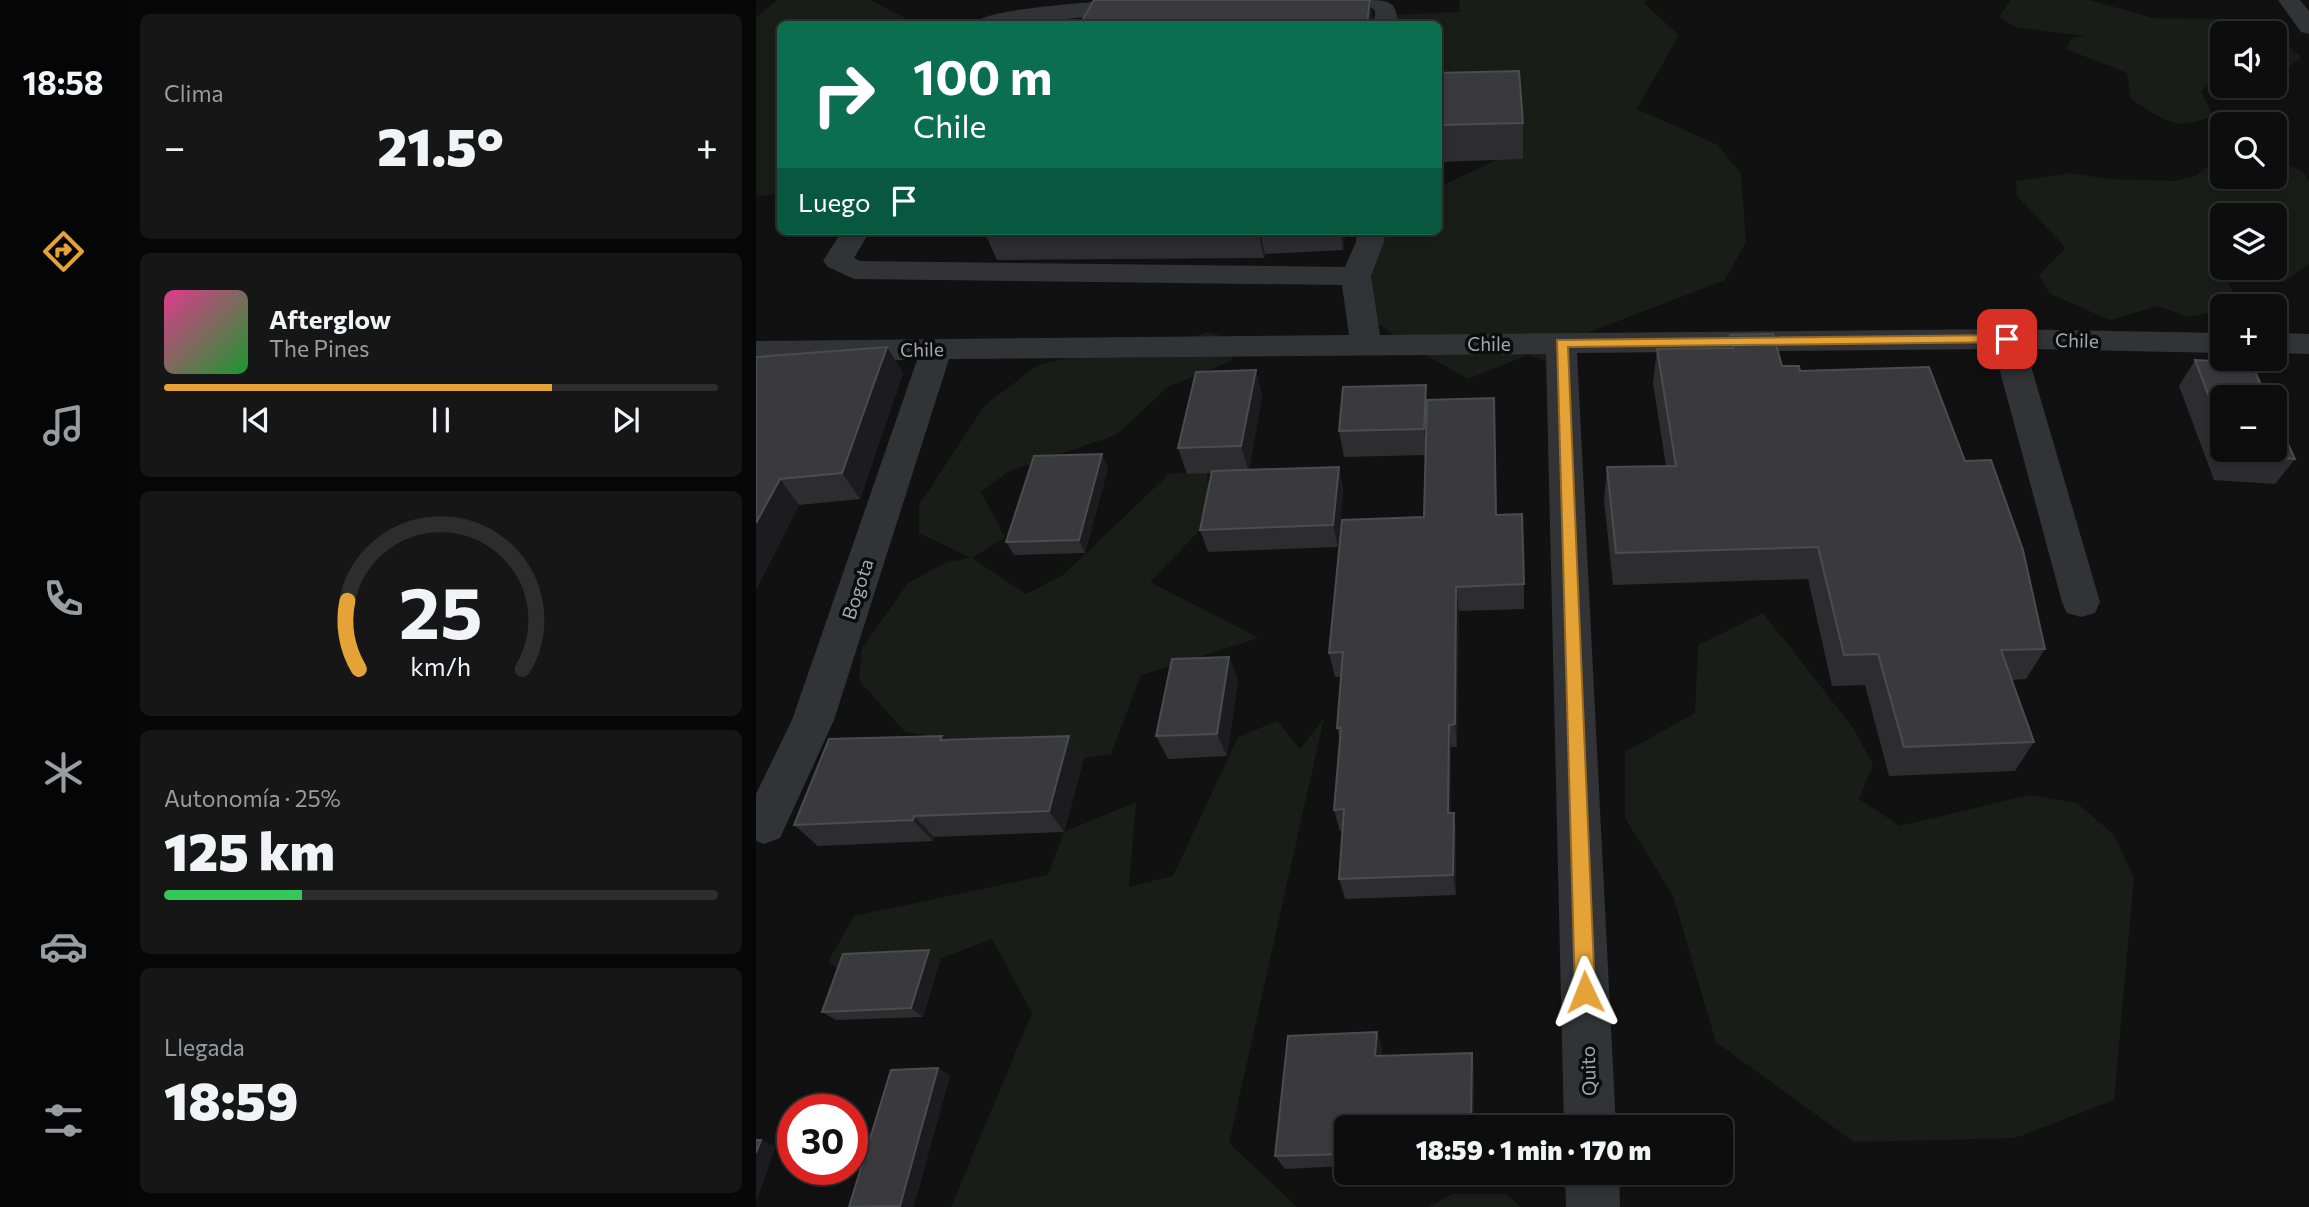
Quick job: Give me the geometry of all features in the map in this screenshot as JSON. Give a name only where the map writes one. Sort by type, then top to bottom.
[{"type":"street","points":[[995,21],[1188,0]]},
{"type":"street","points":[[1374,0],[1386,8],[1385,21]]},
{"type":"street","points":[[2289,0],[2309,27]]},
{"type":"street","points":[[854,235],[838,261],[854,270],[1356,276]]},
{"type":"street","points":[[1366,344],[1356,276],[1370,235]]},
{"type":"street","points":[[2007,339],[2081,602]]},
{"type":"street","name":"Chile","points":[[756,351],[2007,339],[2210,343]]},
{"type":"street","name":"Quito","points":[[1561,343],[1590,1115]]},
{"type":"street","points":[[2287,343],[2309,344]]},
{"type":"street","name":"Bogota","points":[[764,824],[813,720],[937,349]]},
{"type":"street","points":[[1592,1185],[1593,1207]]},
{"type":"shaded area","points":[[778,0],[871,0],[910,21],[777,21],[777,194],[756,196],[756,17]]},
{"type":"shaded area","points":[[1459,0],[1646,0],[1645,4],[1679,35],[1637,109],[1718,145],[1741,174],[1746,242],[1725,280],[1561,343],[1547,361],[1528,355],[1468,379],[1375,322],[1352,250],[1360,235],[1442,235],[1442,186],[1500,158],[1442,87],[1442,21],[1372,21],[1374,16],[1460,12]]},
{"type":"shaded area","points":[[2011,0],[2089,0],[2153,18],[2235,21],[2210,21],[2210,84],[2201,91],[2211,112],[2210,117],[2179,123],[2161,118],[2131,99],[2127,73],[2066,49],[2072,38],[2085,36],[2015,27],[1999,17]]},
{"type":"shaded area","points":[[2287,45],[2301,57],[2287,69]]},
{"type":"shaded area","points":[[2210,164],[2210,189],[2287,189],[2287,165],[2302,171],[2309,181],[2309,264],[2287,280],[2287,203],[2210,203],[2210,280],[2227,280],[2234,294],[2210,294],[2210,313],[2188,317],[2158,306],[2110,320],[2050,294],[2039,275],[2066,248],[2017,196],[2016,181],[2071,173],[2108,179],[2173,181],[2196,176]]},
{"type":"shaded area","points":[[1207,332],[1236,340],[1231,361],[1168,387],[1116,435],[1009,471],[981,492],[1005,537],[972,558],[1026,594],[1063,575],[1169,474],[1207,471],[1209,521],[1150,582],[1259,638],[1141,675],[1111,754],[1084,758],[905,732],[859,680],[862,648],[908,583],[947,562],[971,558],[919,533],[919,505],[985,405],[1038,365],[1109,349],[1136,357]]},
{"type":"shaded area","points":[[1763,613],[1854,729],[1873,765],[1859,799],[1900,826],[2029,795],[2077,803],[2114,835],[2134,878],[2114,1100],[2015,1138],[1854,1142],[1716,1042],[1673,896],[1625,818],[1625,752],[1695,713],[1698,645]]},
{"type":"shaded area","points":[[1324,718],[1229,1143],[1297,1207],[951,1207],[1032,1013],[992,939],[864,987],[828,962],[854,916],[1048,875],[1064,832],[1136,802],[1129,887],[1173,876],[1238,737],[1277,721],[1300,749]]},
{"type":"shaded area","points":[[1452,1194],[1506,1194],[1521,1207],[1429,1207]]},
{"type":"building","points":[[1094,0],[1370,0],[1367,21],[1082,21]]},
{"type":"building","points":[[1519,71],[1523,123],[1442,125],[1442,73]]},
{"type":"building","points":[[1773,334],[1782,366],[1799,366],[1800,371],[1929,367],[1965,461],[1991,460],[2023,550],[2045,649],[2001,650],[2034,742],[1904,747],[1878,654],[1844,655],[1818,547],[1616,553],[1607,467],[1676,466],[1657,349],[1733,348],[1730,335]]},
{"type":"building","points":[[887,347],[842,473],[780,479],[756,523],[756,357]]},
{"type":"building","points":[[2195,360],[2210,361],[2210,371],[2255,371],[2261,385],[2210,385],[2210,399]]},
{"type":"building","points":[[1256,370],[1241,446],[1178,448],[1196,372]]},
{"type":"building","points":[[1426,385],[1424,429],[1339,431],[1343,387]]},
{"type":"building","points":[[1494,398],[1496,515],[1522,514],[1524,584],[1456,587],[1455,724],[1449,725],[1448,813],[1454,813],[1453,875],[1339,879],[1344,809],[1334,810],[1341,728],[1337,728],[1343,652],[1329,653],[1342,520],[1424,517],[1427,400]]},
{"type":"building","points":[[2287,441],[2295,459],[2287,458]]},
{"type":"building","points":[[1102,454],[1079,540],[1006,542],[1034,456]]},
{"type":"building","points":[[1339,467],[1333,525],[1200,530],[1212,471]]},
{"type":"building","points":[[1229,657],[1217,734],[1156,736],[1172,659]]},
{"type":"building","points":[[942,736],[940,740],[1069,736],[1049,811],[914,816],[913,820],[794,825],[829,739]]},
{"type":"building","points":[[929,950],[911,1008],[822,1012],[843,954]]},
{"type":"building","points":[[1377,1032],[1375,1056],[1472,1053],[1471,1115],[1334,1115],[1334,1154],[1275,1156],[1288,1036]]},
{"type":"building","points":[[938,1068],[900,1206],[849,1207],[856,1185],[868,1185],[868,1145],[891,1070]]},
{"type":"building","points":[[756,1140],[761,1140],[756,1153]]},
{"type":"route","points":[[1585,992],[1561,343],[2007,339]]}]
